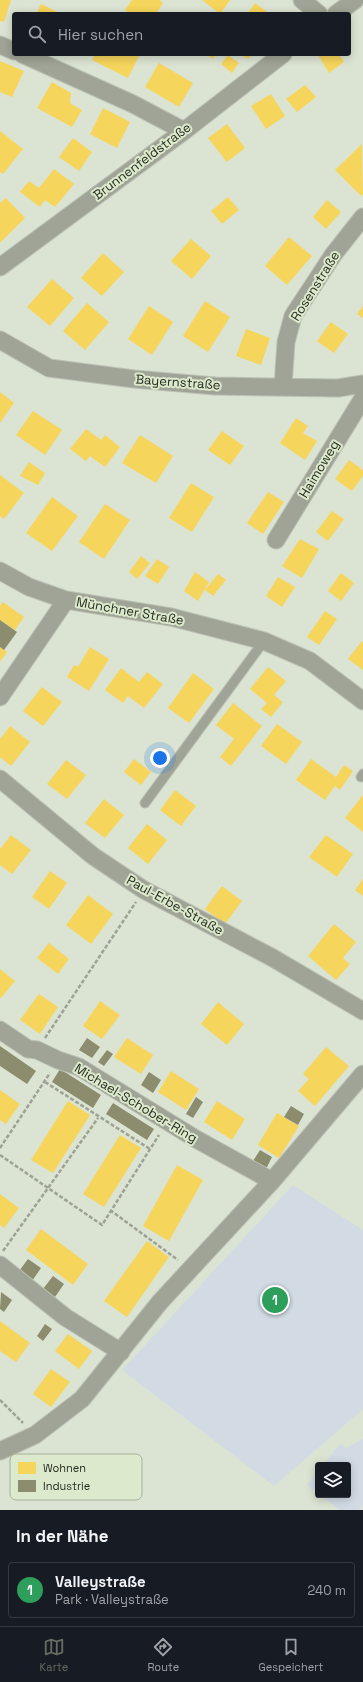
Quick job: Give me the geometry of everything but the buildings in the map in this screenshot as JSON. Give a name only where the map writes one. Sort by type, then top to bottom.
[{"type":"street","points":[[302,0],[317,12]]},
{"type":"street","points":[[339,12],[355,0]]},
{"type":"street","points":[[0,45],[12,50]]},
{"type":"street","points":[[26,56],[133,104],[184,130]]},
{"type":"street","name":"Brunnenfeldstraße","points":[[0,267],[280,56]]},
{"type":"street","name":"Rosenstraße","points":[[283,386],[286,342],[293,316],[333,255],[363,217]]},
{"type":"street","name":"Bayernstraße","points":[[0,340],[49,368],[134,379],[214,386],[338,388],[363,384]]},
{"type":"street","name":"Haimoweg","points":[[276,540],[363,398]]},
{"type":"street","name":"Münchner Straße","points":[[0,571],[29,587],[66,600],[171,617],[264,641],[310,661],[363,701]]},
{"type":"street","points":[[0,697],[66,600]]},
{"type":"street","name":"Paul-Erbe-Straße","points":[[0,779],[93,856],[144,890],[273,958],[363,1011]]},
{"type":"street","name":"Michael-Schober-Ring","points":[[0,1030],[28,1049],[37,1050],[58,1060],[80,1067],[196,1139],[272,1180]]},
{"type":"street","points":[[0,1451],[35,1435],[82,1399],[190,1268],[272,1180],[363,1074]]},
{"type":"street","points":[[0,1265],[65,1318],[121,1352]]},
{"type":"lane","points":[[145,803],[264,641]]},
{"type":"path","points":[[37,1050],[144,890]]},
{"type":"path","points":[[0,1148],[45,1082],[58,1060]]},
{"type":"path","points":[[45,1082],[98,1118],[150,1149]]},
{"type":"path","points":[[0,1256],[98,1118]]},
{"type":"path","points":[[0,1155],[102,1225],[110,1210],[168,1121]]},
{"type":"path","points":[[110,1210],[190,1268]]},
{"type":"path","points":[[0,1400],[35,1435]]},
{"type":"shaded area","points":[[293,1185],[363,1230],[363,1409],[274,1486],[122,1370]]},
{"type":"shaded area","points":[[363,1439],[363,1505],[359,1510],[339,1510],[324,1498],[351,1498],[351,1462],[325,1462],[340,1444],[346,1448]]},
{"type":"shaded area","points":[[315,1476],[315,1492],[307,1485]]},
{"type":"place","name":"Valleystraße","points":[[275,1300]]}]
